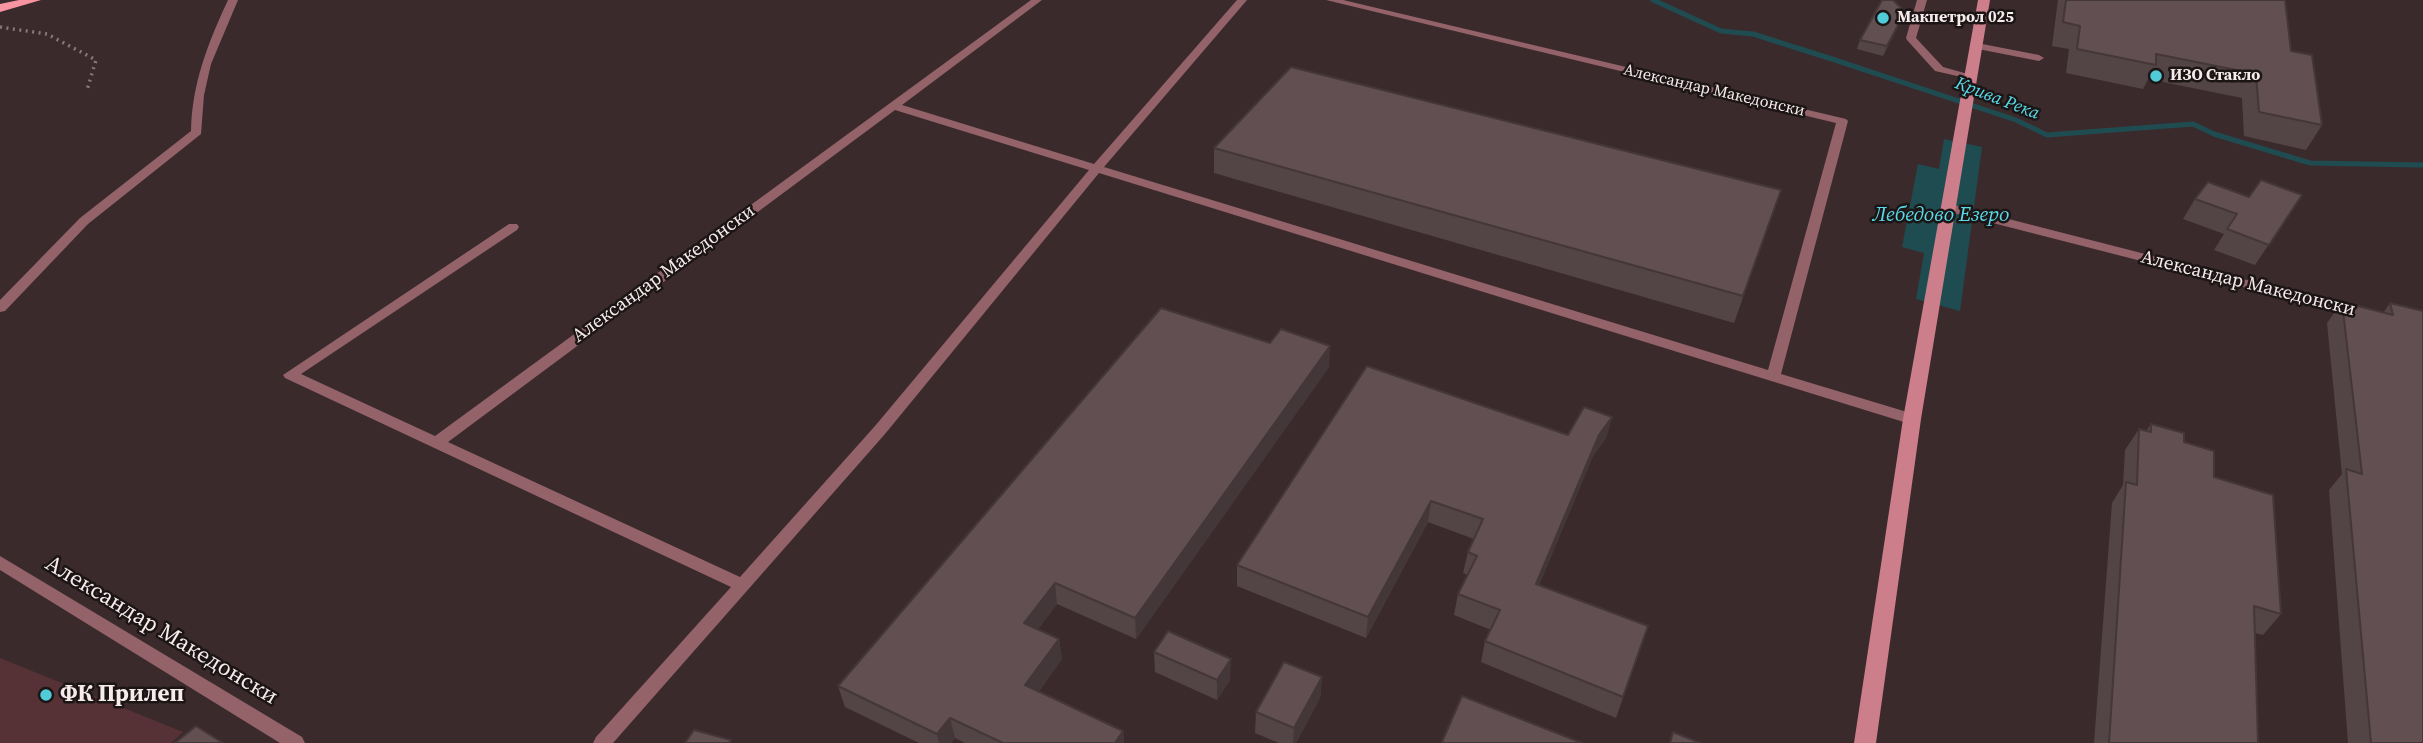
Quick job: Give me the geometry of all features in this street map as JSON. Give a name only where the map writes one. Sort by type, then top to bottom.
[{"type":"main road","points":[[0,8],[35,0]]},
{"type":"main road","points":[[1865,743],[1912,419],[1984,0]]},
{"type":"lane","points":[[0,307],[84,221],[197,132],[196,108],[202,70],[233,0]]},
{"type":"lane","name":"Александар Македонски","points":[[436,443],[1037,0]]},
{"type":"lane","points":[[602,743],[740,584],[880,430],[1096,169],[1242,0]]},
{"type":"lane","name":"Александар Македонски","points":[[1331,0],[1842,121],[1774,375]]},
{"type":"lane","points":[[1922,0],[1911,38],[1939,69],[1971,78]]},
{"type":"lane","points":[[1977,46],[2039,58]]},
{"type":"lane","points":[[893,106],[1912,419]]},
{"type":"lane","name":"Александар Македонски","points":[[1950,208],[2370,315]]},
{"type":"lane","points":[[513,227],[290,375],[740,584]]},
{"type":"lane","name":"Александар Македонски","points":[[0,562],[296,743]]},
{"type":"path","points":[[0,27],[47,34],[96,60],[87,90]]},
{"type":"shaded area","name":"ФК Прилеп","points":[[0,658],[183,732],[171,743],[0,743]]},
{"type":"water","name":"Лебедово Езеро","points":[[1944,139],[1982,147],[1960,311],[1916,299],[1924,253],[1902,247],[1918,164],[1939,169]]},
{"type":"building","points":[[1882,0],[1893,0],[1905,12],[1887,46],[1860,40]]},
{"type":"building","name":"ИЗО Стакло","points":[[2066,0],[2285,0],[2291,51],[2312,55],[2322,125],[2259,112],[2256,74],[2156,54],[2156,65],[2077,49],[2080,26],[2063,22]]},
{"type":"building","points":[[1291,67],[1781,190],[1743,296],[1214,148]]},
{"type":"building","points":[[2261,180],[2302,195],[2269,245],[2227,229],[2237,214],[2195,199],[2208,182],[2249,197]]},
{"type":"building","points":[[2342,302],[2393,315],[2390,303],[2423,311],[2423,743],[2371,743],[2346,469],[2362,474]]},
{"type":"building","points":[[1161,308],[1270,343],[1281,329],[1330,346],[1135,618],[1055,583],[1024,623],[1059,639],[1025,685],[1123,731],[1115,743],[1003,743],[950,718],[937,734],[838,686]]},
{"type":"building","points":[[1367,366],[1568,435],[1584,407],[1612,417],[1599,435],[1536,584],[1648,626],[1623,697],[1485,641],[1500,610],[1458,594],[1477,556],[1468,552],[1483,519],[1431,501],[1368,617],[1237,565]]},
{"type":"building","points":[[2151,424],[2184,433],[2184,442],[2214,451],[2214,477],[2273,495],[2281,614],[2254,606],[2258,743],[2109,743],[2126,482],[2137,485],[2139,429],[2151,432]]},
{"type":"building","points":[[1168,631],[1231,659],[1217,680],[1154,652]]},
{"type":"building","points":[[1284,662],[1322,677],[1294,728],[1256,712]]},
{"type":"building","points":[[1462,696],[1582,743],[1444,743],[1442,742]]},
{"type":"building","points":[[196,726],[223,743],[175,743]]},
{"type":"building","points":[[694,730],[731,740],[729,743],[685,743]]},
{"type":"building","points":[[1673,732],[1700,743],[1670,743]]},
{"type":"waterway","name":"Крива Река","points":[[1653,0],[1721,31],[1753,34],[1835,60],[2016,120],[2047,135],[2193,124],[2214,134],[2310,163],[2423,165]]},
{"type":"place","name":"Макпетрол 025","points":[[1883,18]]},
{"type":"place","name":"ИЗО Стакло","points":[[2156,76]]},
{"type":"place","name":"ФК Прилеп","points":[[46,695]]}]
